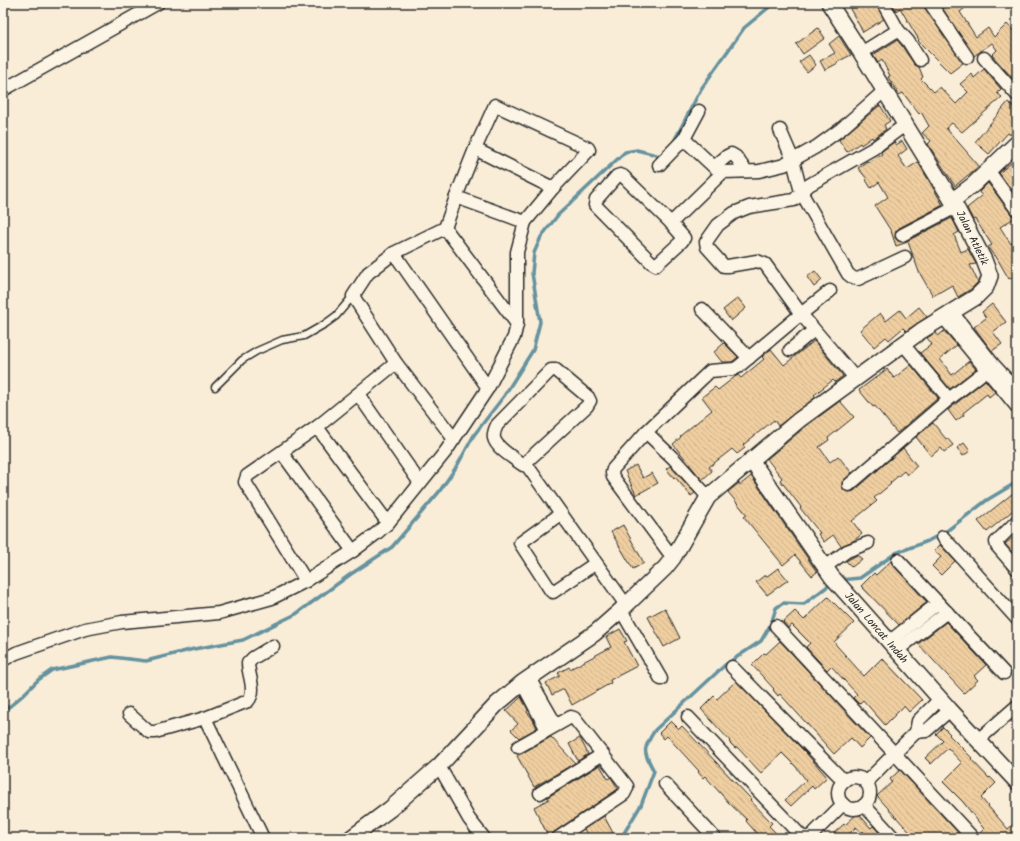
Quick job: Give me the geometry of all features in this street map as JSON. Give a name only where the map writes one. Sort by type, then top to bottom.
[{"type":"street","points":[[3,90],[158,3]]},
{"type":"street","points":[[883,3],[898,30],[908,41],[920,60]]},
{"type":"street","points":[[930,3],[967,57]]},
{"type":"street","name":"Jalan Atletik","points":[[350,838],[390,809],[439,766],[497,704],[526,681],[595,633],[624,608],[665,568],[673,558],[708,497],[799,420],[903,344],[947,314],[976,297],[986,287],[990,276],[984,260],[954,204],[861,53],[833,4]]},
{"type":"street","points":[[861,53],[898,30]]},
{"type":"street","points":[[984,58],[1017,95]]},
{"type":"street","points":[[684,139],[719,169],[759,171],[784,165],[816,147],[841,128],[884,91]]},
{"type":"street","points":[[3,660],[16,653],[85,629],[122,622],[219,613],[272,598],[306,581],[353,551],[377,534],[388,523],[454,439],[488,388],[514,337],[517,324],[517,252],[525,222],[553,188],[588,152],[588,148],[494,105],[475,148],[445,228],[394,253],[368,273],[353,296],[396,363],[454,439]]},
{"type":"street","points":[[659,165],[684,139],[699,111]]},
{"type":"street","points":[[856,379],[801,314],[765,264],[757,261],[726,266],[707,246],[706,242],[718,225],[734,213],[749,207],[791,201],[797,198],[809,185],[874,148],[906,124]]},
{"type":"street","points":[[780,130],[793,160],[801,192],[848,274],[858,279],[905,257]]},
{"type":"street","points":[[902,235],[954,204],[1017,143]]},
{"type":"street","points":[[475,148],[553,188]]},
{"type":"street","points":[[671,223],[719,169],[727,156],[731,154],[736,157],[746,171]]},
{"type":"street","points":[[988,170],[1017,210]]},
{"type":"street","points":[[620,175],[623,176],[671,223],[684,239],[658,264],[655,265],[595,204],[617,176],[620,175]]},
{"type":"street","points":[[456,197],[525,222]]},
{"type":"street","points":[[445,228],[517,324]]},
{"type":"street","points":[[394,253],[488,388]]},
{"type":"street","points":[[673,558],[613,477],[613,469],[646,432],[710,372],[734,369],[830,291]]},
{"type":"street","points":[[702,309],[749,358]]},
{"type":"street","points":[[947,314],[1017,390]]},
{"type":"street","points":[[947,314],[1017,407]]},
{"type":"street","points":[[790,350],[814,330]]},
{"type":"street","points":[[903,344],[949,400]]},
{"type":"street","points":[[306,581],[245,482],[247,476],[282,453],[317,427],[396,363]]},
{"type":"street","points":[[524,464],[587,406],[590,401],[588,397],[556,370],[551,370],[497,425],[494,431],[494,440],[499,447],[524,464],[527,466],[624,608],[660,679]]},
{"type":"street","points":[[849,485],[980,375]]},
{"type":"street","points":[[358,394],[420,483]]},
{"type":"street","points":[[317,427],[388,523]]},
{"type":"street","points":[[646,432],[674,459],[708,497]]},
{"type":"street","points":[[282,453],[353,551]]},
{"type":"street","name":"Jalan Loncat Indah","points":[[751,460],[802,536],[832,576],[945,705],[1017,782]]},
{"type":"street","points":[[524,464],[624,608]]},
{"type":"street","points":[[559,515],[519,544],[553,592],[593,565]]},
{"type":"street","points":[[1017,521],[996,542],[997,546],[1017,568]]},
{"type":"street","points":[[942,537],[1017,619]]},
{"type":"street","points":[[832,576],[847,551],[868,543]]},
{"type":"street","points":[[898,560],[1004,673]]},
{"type":"street","points":[[893,646],[943,607]]},
{"type":"street","points":[[776,626],[973,838]]},
{"type":"street","points":[[129,714],[149,732],[155,732],[205,718],[248,701],[252,697],[253,692],[248,663],[253,658],[274,646]]},
{"type":"street","points":[[732,667],[844,781]]},
{"type":"street","points":[[526,681],[551,728]]},
{"type":"street","points":[[866,782],[916,732],[918,721],[945,705]]},
{"type":"street","points":[[978,740],[1017,706]]},
{"type":"street","points":[[518,747],[571,717],[574,718],[627,786],[624,794],[558,838]]},
{"type":"street","points":[[688,717],[806,838],[843,804]]},
{"type":"street","points":[[205,718],[263,838]]},
{"type":"street","points":[[540,793],[603,754]]},
{"type":"street","points":[[439,766],[469,819],[484,838]]},
{"type":"street","points":[[858,777],[866,782],[869,787],[870,798],[858,809],[853,809],[843,804],[838,795],[844,781],[848,778],[858,777]]},
{"type":"street","points":[[664,784],[715,838]]},
{"type":"street","points":[[864,805],[894,838]]},
{"type":"lane","points":[[215,387],[242,360],[257,351],[282,340],[304,336],[325,324],[336,316],[353,296]]},
{"type":"building","points":[[860,3],[876,3],[884,19],[863,32],[850,9]]},
{"type":"building","points":[[892,3],[923,3],[924,7],[963,63],[950,73],[918,41],[919,40],[900,8],[896,11]]},
{"type":"building","points":[[939,3],[961,3],[965,8],[960,12],[976,37],[988,28],[994,37],[1007,24],[1017,35],[1017,75],[1013,79],[992,55],[997,50],[992,43],[974,56]]},
{"type":"building","points":[[818,28],[825,38],[803,54],[796,44]]},
{"type":"building","points":[[839,36],[851,55],[825,70],[820,61],[835,53],[829,44]]},
{"type":"building","points":[[897,40],[914,64],[919,67],[923,77],[921,79],[934,92],[940,87],[956,104],[968,92],[960,84],[972,74],[974,78],[984,69],[1001,89],[997,93],[1002,97],[962,132],[952,123],[946,128],[979,166],[955,186],[928,144],[931,141],[922,133],[929,126],[921,112],[919,114],[903,93],[899,95],[888,77],[890,76],[882,60],[878,63],[873,55]]},
{"type":"building","points":[[809,55],[816,65],[807,72],[799,62]]},
{"type":"building","points":[[1008,102],[1017,110],[1017,125],[1010,135],[1008,133],[989,154],[975,142]]},
{"type":"building","points":[[880,105],[890,121],[884,125],[886,129],[873,139],[872,137],[861,145],[860,143],[847,152],[839,140]]},
{"type":"building","points":[[902,141],[907,149],[898,156],[907,169],[918,162],[943,205],[899,228],[896,231],[895,238],[898,241],[905,242],[952,218],[959,232],[954,235],[961,252],[968,249],[976,264],[970,265],[978,282],[971,289],[958,297],[952,285],[933,296],[919,272],[908,242],[896,246],[891,231],[875,206],[888,197],[879,182],[871,188],[866,180],[867,179],[858,168],[867,161],[868,162],[882,154],[881,152],[894,142],[896,145]]},
{"type":"building","points":[[1017,158],[1017,188],[1013,192],[999,173]]},
{"type":"building","points":[[988,183],[1011,214],[1016,217],[1000,227],[1011,244],[1017,238],[1017,275],[1009,279],[995,255],[994,256],[988,247],[992,245],[975,219],[973,220],[967,208],[982,196],[979,192]]},
{"type":"building","points":[[815,271],[822,280],[814,287],[807,277]]},
{"type":"building","points":[[738,298],[746,308],[731,321],[723,310]]},
{"type":"building","points":[[992,304],[1006,322],[993,332],[1002,344],[992,351],[974,327],[986,318],[982,312]]},
{"type":"building","points":[[919,307],[927,317],[906,331],[903,328],[889,340],[886,337],[874,347],[860,330],[880,313],[886,321],[900,310],[906,318]]},
{"type":"building","points":[[944,331],[957,345],[940,359],[952,375],[969,361],[976,369],[950,389],[920,353],[932,344],[927,338],[936,332],[938,336]]},
{"type":"building","points":[[814,341],[843,376],[835,382],[833,380],[814,395],[816,397],[778,426],[774,420],[743,445],[745,448],[737,454],[732,449],[709,467],[712,471],[702,480],[673,444],[681,437],[680,436],[712,410],[702,397],[715,387],[718,390],[738,375],[741,378],[764,359],[762,357],[771,349],[784,365]]},
{"type":"building","points":[[724,343],[738,357],[732,362],[722,362],[714,352]]},
{"type":"building","points":[[911,365],[938,398],[897,433],[875,406],[873,407],[859,390],[887,369],[894,378]]},
{"type":"building","points":[[985,380],[995,392],[989,397],[987,394],[963,413],[964,415],[956,421],[948,410]]},
{"type":"building","points":[[840,401],[854,417],[819,447],[830,462],[838,456],[852,473],[842,482],[842,487],[844,490],[850,492],[854,491],[903,448],[917,466],[907,475],[904,471],[874,498],[877,501],[852,521],[862,534],[853,541],[841,546],[833,535],[824,542],[818,534],[820,533],[800,508],[801,507],[780,480],[782,478],[767,459],[805,427]]},
{"type":"building","points":[[933,423],[953,445],[944,452],[941,448],[931,456],[916,437]]},
{"type":"building","points":[[964,443],[970,451],[963,456],[957,448]]},
{"type":"building","points":[[636,465],[643,478],[652,473],[658,483],[636,495],[625,471]]},
{"type":"building","points":[[670,466],[695,493],[691,496],[675,477],[674,478],[666,469]]},
{"type":"building","points":[[751,476],[817,572],[812,576],[795,555],[783,565],[744,517],[747,515],[728,492]]},
{"type":"building","points":[[1017,490],[1017,507],[987,532],[978,521]]},
{"type":"building","points":[[623,525],[644,563],[633,569],[611,532]]},
{"type":"building","points":[[1017,534],[1017,558],[1005,544]]},
{"type":"building","points":[[940,545],[955,561],[941,575],[932,566],[941,557],[934,551]]},
{"type":"building","points":[[857,555],[862,559],[852,567],[846,561]]},
{"type":"building","points":[[891,561],[927,602],[899,625],[861,586],[874,573],[876,575]]},
{"type":"building","points":[[778,568],[788,580],[767,595],[756,582]]},
{"type":"building","points":[[828,597],[854,623],[834,642],[864,676],[882,658],[922,700],[909,712],[904,706],[885,725],[863,700],[859,704],[853,698],[857,694],[831,666],[827,670],[806,647],[810,643],[792,625],[788,628],[783,622],[795,611],[804,620]]},
{"type":"building","points":[[665,608],[680,638],[664,647],[648,617]]},
{"type":"building","points":[[946,622],[986,665],[974,676],[978,680],[964,693],[918,644]]},
{"type":"building","points":[[620,629],[627,641],[624,642],[637,666],[610,680],[611,683],[572,705],[564,689],[552,695],[546,683],[560,676],[558,673],[569,667],[570,669],[611,647],[606,637]]},
{"type":"building","points":[[780,641],[870,738],[860,748],[851,738],[834,754],[780,694],[778,696],[773,690],[774,689],[752,665],[764,653],[766,654]]},
{"type":"building","points":[[736,681],[806,753],[827,777],[814,789],[812,786],[791,806],[785,800],[806,780],[796,767],[782,753],[761,773],[737,747],[735,748],[729,742],[730,741],[701,709],[714,696],[717,699]]},
{"type":"building","points":[[521,697],[528,710],[527,712],[537,728],[519,738],[511,730],[518,724],[506,711]]},
{"type":"building","points":[[671,721],[679,729],[682,726],[772,823],[769,826],[776,833],[771,838],[764,838],[760,834],[759,836],[746,821],[747,820],[729,803],[705,776],[703,778],[698,772],[699,771],[667,736],[664,739],[659,733]]},
{"type":"building","points":[[943,727],[972,758],[971,759],[989,778],[990,777],[996,783],[981,798],[1008,829],[1017,821],[1017,838],[980,838],[979,834],[984,829],[963,802],[943,782],[962,763],[948,748],[931,764],[925,758],[943,741],[936,734]]},
{"type":"building","points":[[551,737],[575,763],[534,787],[517,756]]},
{"type":"building","points":[[580,738],[588,754],[578,761],[569,744]]},
{"type":"building","points":[[600,765],[608,779],[611,777],[618,789],[554,832],[551,838],[549,838],[534,807],[549,799],[548,797]]},
{"type":"building","points":[[900,770],[963,838],[915,838],[877,796],[892,782],[890,779]]},
{"type":"building","points":[[858,813],[871,828],[873,826],[884,838],[869,838],[863,831],[861,833],[856,827],[845,838],[839,838],[834,833]]},
{"type":"building","points":[[604,816],[613,833],[603,838],[589,838],[584,829]]},
{"type":"waterway","points":[[673,143],[701,89],[744,28],[774,3]]},
{"type":"waterway","points":[[3,708],[9,707],[38,680],[52,670],[112,657],[146,661],[194,649],[243,640],[296,614],[351,574],[392,547],[439,492],[457,466],[474,435],[504,396],[533,350],[540,322],[532,273],[534,253],[541,237],[558,215],[625,152],[637,150],[660,156],[664,153]]},
{"type":"waterway","points":[[840,580],[860,578],[896,553],[928,541],[948,530],[987,500],[1017,482]]},
{"type":"waterway","points":[[621,838],[641,805],[654,771],[646,755],[646,746],[655,730],[725,665],[761,641],[771,624],[776,608],[783,603],[804,604],[832,583]]}]
